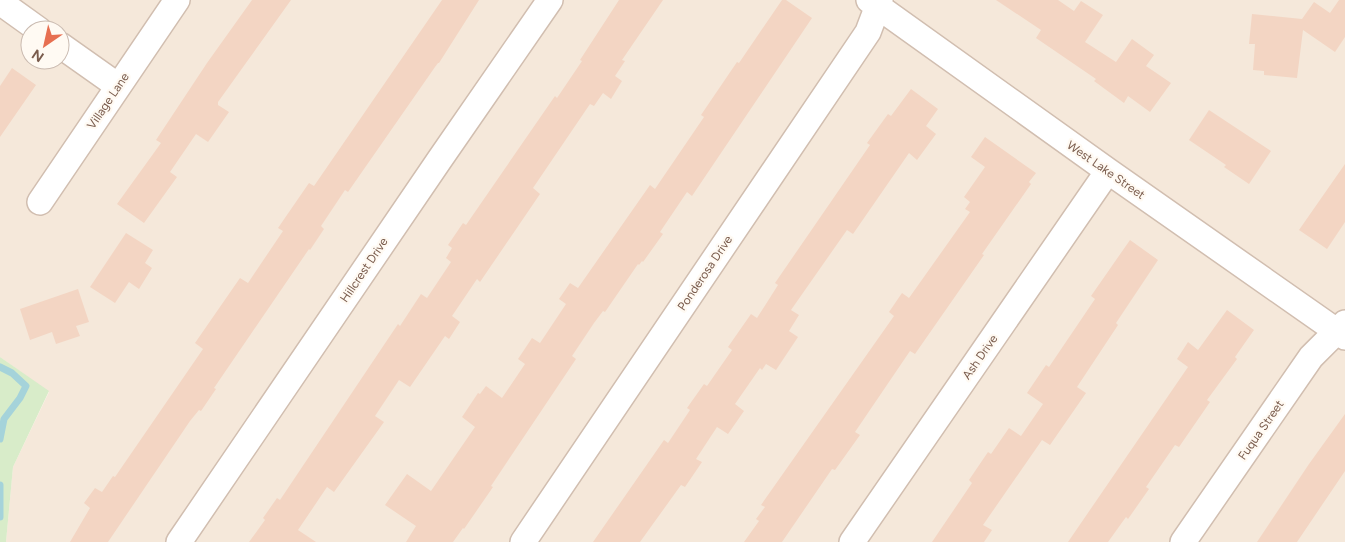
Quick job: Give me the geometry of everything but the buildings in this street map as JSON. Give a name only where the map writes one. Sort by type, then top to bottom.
[{"type":"street","name":"Village Lane","points":[[40,202],[177,0]]},
{"type":"street","name":"Hillcrest Drive","points":[[179,542],[550,0]]},
{"type":"street","points":[[0,2],[25,20]]},
{"type":"street","name":"West Lake Street","points":[[876,2],[1108,171],[1342,330]]},
{"type":"street","name":"Ponderosa Drive","points":[[523,542],[868,32],[876,2]]},
{"type":"street","points":[[70,52],[118,86]]},
{"type":"street","name":"Ash Drive","points":[[852,542],[1108,171]]},
{"type":"street","name":"Fuqua Street","points":[[1184,542],[1312,357],[1342,330]]},
{"type":"shaded area","points":[[0,0],[1345,0],[1345,542],[6,542],[13,467],[49,392],[0,357]]},
{"type":"green space","points":[[0,357],[49,391],[13,467],[6,542],[0,542]]},
{"type":"waterway","points":[[0,367],[12,373],[26,386],[20,398],[4,419],[0,439]]},
{"type":"waterway","points":[[0,485],[0,517]]}]
